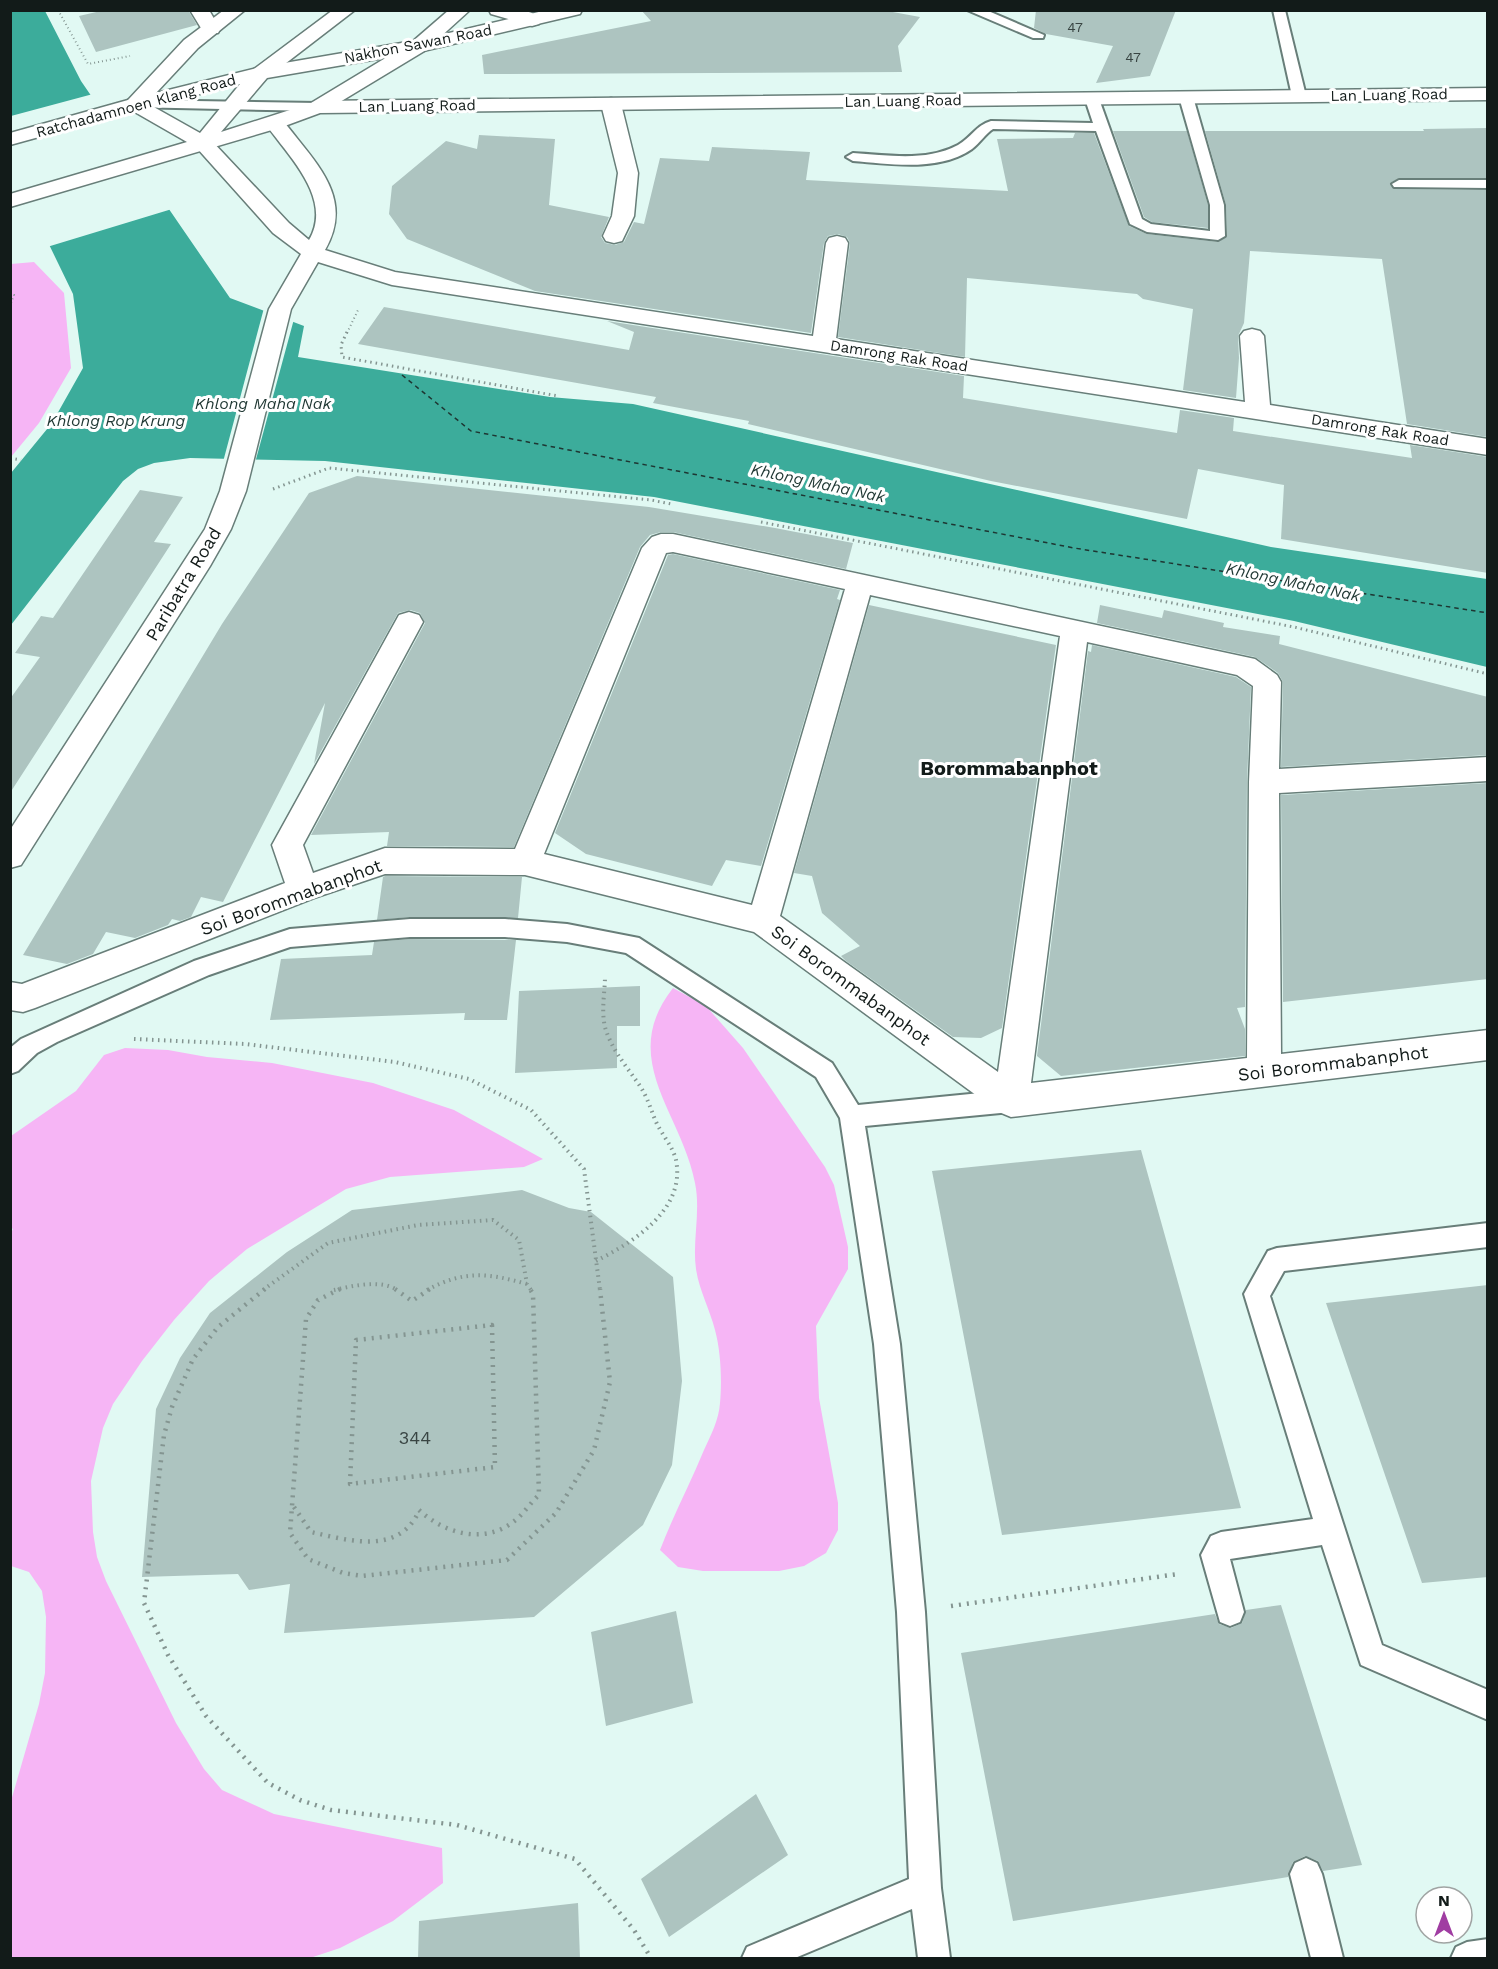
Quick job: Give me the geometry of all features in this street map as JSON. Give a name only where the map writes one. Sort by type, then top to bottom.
[{"type":"street","points":[[199,10],[211,29]]},
{"type":"street","points":[[127,106],[190,44],[236,10]]},
{"type":"street","points":[[10,201],[203,143],[229,108],[261,73],[346,10]]},
{"type":"street","points":[[318,107],[419,46],[461,10]]},
{"type":"street","points":[[498,10],[532,20]]},
{"type":"street","name":"Nakhon Sawan Road","points":[[261,73],[419,46],[573,10]]},
{"type":"street","name":"Ratchadamnoen Klang Road","points":[[10,139],[127,106],[261,73]]},
{"type":"street","name":"Lan Luang Road","points":[[203,143],[275,123],[318,107],[1488,94]]},
{"type":"street","points":[[611,104],[628,172],[623,216],[614,236]]},
{"type":"street","name":"Damrong Rak Road","points":[[127,106],[203,143],[281,228],[314,254],[392,278],[1488,447]]},
{"type":"street","points":[[275,123],[323,190],[327,211],[323,235],[314,254]]},
{"type":"street","points":[[824,344],[837,243]]},
{"type":"street","name":"Paribatra Road","points":[[10,856],[218,529],[233,491],[280,309],[314,254]]},
{"type":"street","points":[[1252,336],[1258,411]]},
{"type":"street","points":[[525,862],[656,548],[661,543],[673,543],[1245,666],[1267,682],[1264,782],[1264,1071]]},
{"type":"street","points":[[763,921],[860,584]]},
{"type":"street","points":[[303,890],[287,845],[409,622]]},
{"type":"street","points":[[1011,1101],[1075,631]]},
{"type":"street","points":[[1264,782],[1488,769]]},
{"type":"street","name":"Soi Borommabanphot","points":[[10,996],[23,998],[303,890],[385,861],[525,862],[763,921],[1011,1101],[1488,1045]]},
{"type":"lane","points":[[973,10],[1038,35]]},
{"type":"lane","points":[[1279,10],[1299,96]]},
{"type":"lane","points":[[1092,99],[1133,218],[1139,226],[1218,236],[1217,205],[1186,98]]},
{"type":"lane","name":"Lan Luang Road","points":[[127,106],[318,107]]},
{"type":"lane","points":[[853,157],[907,160],[945,155],[967,146],[986,126],[991,125],[1102,127]]},
{"type":"lane","points":[[1398,184],[1488,184]]},
{"type":"lane","points":[[10,1064],[29,1046],[49,1035],[202,968],[290,939],[422,928],[505,928],[567,933],[631,945],[824,1070],[852,1116],[887,1344],[911,1612],[925,1888],[934,1959]]},
{"type":"lane","points":[[852,1116],[1011,1101]]},
{"type":"lane","points":[[1488,1235],[1277,1260],[1257,1294],[1371,1655],[1488,1705]]},
{"type":"lane","points":[[1230,1612],[1215,1556],[1221,1546],[1331,1530]]},
{"type":"lane","points":[[1306,1874],[1327,1959]]},
{"type":"lane","points":[[758,1959],[925,1888]]},
{"type":"lane","points":[[1467,1959],[1488,1955]]},
{"type":"path","points":[[58,10],[88,64],[130,56]]},
{"type":"path","points":[[10,293],[14,295],[10,306]]},
{"type":"path","points":[[359,308],[341,345],[342,357],[558,396]]},
{"type":"path","points":[[10,458],[21,460]]},
{"type":"path","points":[[596,1261],[618,1250],[644,1230],[670,1203],[677,1179],[676,1159],[656,1122],[646,1095],[621,1062],[605,1025],[604,940]]},
{"type":"path","points":[[129,1039],[245,1044],[394,1062],[469,1079],[531,1110],[584,1169],[610,1382],[594,1450],[556,1513],[507,1560],[362,1576],[343,1572],[308,1559],[290,1533],[306,1319],[318,1300],[335,1290],[355,1286],[389,1285],[412,1301],[435,1284],[476,1273],[527,1284]]},
{"type":"path","points":[[293,1505],[311,1532],[358,1540],[383,1541],[406,1534],[417,1519],[419,1510],[430,1522],[448,1531],[473,1534],[494,1532],[512,1523],[539,1495],[533,1294],[527,1284],[519,1240],[493,1220],[418,1225],[328,1243],[281,1275],[218,1327],[193,1359],[172,1407],[164,1435],[144,1603],[168,1655],[206,1716],[268,1783],[300,1800],[331,1810],[457,1825],[575,1859],[634,1930],[651,1959]]},
{"type":"path","points":[[492,1325],[495,1467],[350,1484],[356,1340],[492,1325]]},
{"type":"path","points":[[911,1612],[1218,1568]]},
{"type":"shaded area","points":[[34,262],[64,293],[71,368],[39,423],[11,457],[11,264]]},
{"type":"shaded area","points":[[673,988],[706,1006],[743,1048],[825,1167],[834,1185],[848,1247],[848,1269],[816,1326],[819,1398],[838,1503],[838,1530],[826,1553],[804,1566],[779,1571],[703,1571],[678,1567],[660,1550],[714,1427],[719,1409],[721,1385],[717,1339],[696,1269],[697,1194],[695,1183],[688,1157],[658,1086],[652,1062],[651,1039],[657,1014]]},
{"type":"shaded area","points":[[125,1048],[168,1050],[207,1057],[272,1063],[373,1083],[454,1110],[543,1159],[524,1167],[390,1177],[346,1189],[247,1249],[209,1281],[174,1320],[142,1361],[113,1404],[103,1428],[91,1481],[93,1532],[97,1557],[106,1581],[176,1723],[204,1769],[222,1790],[274,1814],[442,1848],[443,1883],[393,1921],[340,1948],[310,1958],[11,1958],[11,1801],[39,1704],[45,1673],[46,1617],[42,1591],[29,1572],[11,1566],[10,1235],[13,1229],[10,1227],[11,1136],[76,1091],[104,1055]]},
{"type":"water","name":"Khlong Maha Nak","points":[[11,11],[45,11],[81,81],[230,298],[304,326],[298,357],[550,397],[633,404],[1271,547],[1487,579],[1487,667],[1294,621],[654,497],[325,461],[190,458],[154,463],[138,469],[123,481],[11,625],[11,473],[52,423],[83,368],[73,294],[11,166]]},
{"type":"pier","points":[[93,94],[172,209],[47,247],[10,173],[11,116]]},
{"type":"pier","points":[[264,308],[294,319],[255,463],[223,462]]},
{"type":"building","points":[[105,10],[188,10],[197,25],[96,52],[79,16]]},
{"type":"building","points":[[641,10],[882,10],[920,17],[898,46],[902,72],[484,74],[482,55],[651,21]]},
{"type":"building","points":[[1036,10],[1176,10],[1150,76],[1096,83],[1113,46],[1046,34],[1034,28]]},
{"type":"building","points":[[1488,128],[1488,178],[1399,178],[1390,183],[1394,189],[1488,190],[1488,437],[1407,424],[1382,259],[1250,251],[1244,323],[1238,336],[1236,398],[1183,390],[1193,309],[1143,299],[1137,294],[967,278],[965,357],[838,337],[850,243],[847,237],[838,234],[828,236],[824,243],[811,333],[535,291],[407,239],[389,214],[392,186],[446,141],[477,149],[479,135],[555,139],[549,205],[609,217],[601,237],[605,243],[615,245],[624,242],[634,222],[644,224],[660,158],[709,161],[712,147],[810,152],[806,180],[1008,191],[997,139],[1073,138],[1075,133],[1094,133],[1129,226],[1147,234],[1218,242],[1227,236],[1226,205],[1205,131],[1424,131],[1423,129]]},
{"type":"building","points":[[1113,131],[1187,131],[1208,205],[1208,228],[1152,222],[1144,217]]},
{"type":"building","points":[[384,307],[629,350],[634,332],[607,321],[964,376],[963,398],[1177,433],[1180,410],[1234,418],[1233,431],[1412,458],[1410,445],[1488,457],[1488,573],[1281,539],[1284,485],[1198,469],[1187,519],[991,481],[748,424],[749,421],[653,403],[656,397],[358,344]]},
{"type":"building","points":[[357,476],[649,507],[853,543],[846,569],[673,532],[650,535],[640,547],[514,847],[387,846],[389,832],[311,835],[425,623],[420,613],[410,610],[398,613],[314,764],[325,703],[223,902],[201,897],[191,917],[180,921],[172,919],[168,925],[135,938],[106,932],[93,954],[67,964],[23,955],[222,624],[309,493]]},
{"type":"building","points":[[140,490],[183,497],[154,542],[171,544],[10,793],[10,699],[40,657],[15,653],[41,616],[53,618]]},
{"type":"building","points":[[673,554],[840,590],[837,599],[840,600],[761,866],[726,860],[712,886],[586,854],[555,833],[668,555]]},
{"type":"building","points":[[869,605],[1056,645],[1002,1028],[981,1038],[953,1037],[846,961],[841,956],[860,946],[822,913],[812,876],[794,873]]},
{"type":"building","points":[[1100,605],[1162,618],[1164,610],[1224,623],[1223,627],[1280,636],[1279,644],[1488,697],[1488,755],[1281,767],[1283,682],[1278,673],[1255,657],[1097,623]]},
{"type":"building","points":[[1092,645],[1236,677],[1251,687],[1247,782],[1245,1007],[1237,1008],[1245,1029],[1245,1056],[1061,1076],[1037,1056],[1088,651],[1091,652]]},
{"type":"building","points":[[1488,783],[1488,979],[1283,1002],[1281,795]]},
{"type":"building","points":[[385,876],[522,877],[518,918],[410,917],[377,920]]},
{"type":"building","points":[[410,939],[516,940],[507,1020],[464,1020],[465,1013],[270,1020],[281,959],[372,955],[374,942]]},
{"type":"building","points":[[640,986],[640,1026],[617,1026],[617,1068],[515,1073],[519,991]]},
{"type":"building","points":[[1141,1150],[1241,1508],[1002,1535],[932,1171]]},
{"type":"building","points":[[522,1190],[569,1208],[591,1212],[673,1277],[682,1381],[672,1465],[643,1525],[534,1617],[284,1633],[290,1584],[249,1590],[238,1574],[142,1577],[156,1409],[180,1358],[210,1313],[287,1252],[352,1210]]},
{"type":"building","points":[[1488,1285],[1488,1577],[1422,1583],[1326,1303]]},
{"type":"building","points":[[1281,1605],[1362,1865],[1323,1871],[1318,1861],[1305,1856],[1293,1862],[1288,1877],[1013,1921],[961,1653],[1215,1614],[1219,1624],[1231,1628],[1242,1623],[1246,1610]]},
{"type":"building","points":[[676,1611],[693,1703],[606,1726],[591,1632]]},
{"type":"building","points":[[756,1794],[788,1855],[669,1937],[641,1879]]},
{"type":"building","points":[[578,1903],[580,1959],[418,1959],[419,1921]]},
{"type":"ferry route","points":[[402,375],[471,431],[1074,548],[1488,613]]},
{"type":"district","name":"Borommabanphot","points":[[1009,768]]},
{"type":"water label","name":"Khlong Rop Krung","points":[[116,420]]}]
